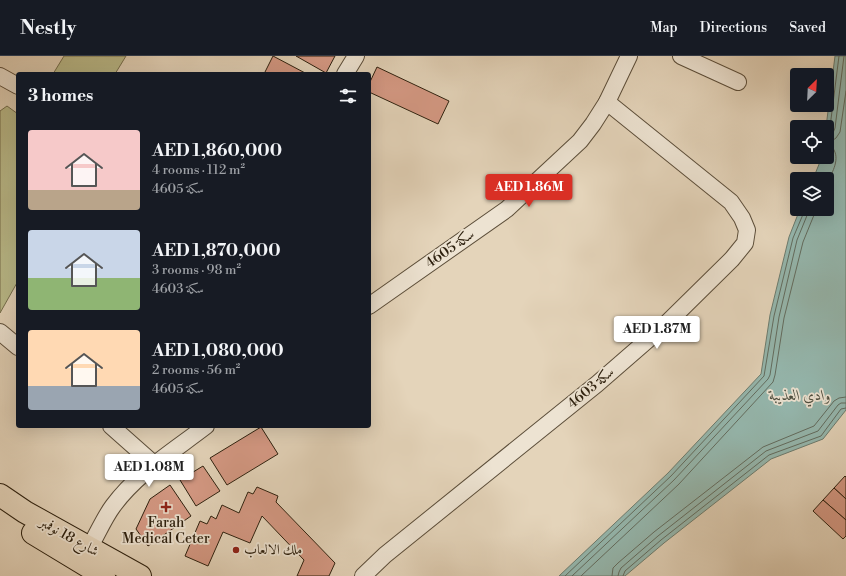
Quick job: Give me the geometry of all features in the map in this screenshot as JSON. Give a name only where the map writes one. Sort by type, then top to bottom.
[{"type":"main road","name":"شارع 18 نوفمبر","points":[[0,495],[25,512],[140,576]]},
{"type":"main road","name":"شارع 18 نوفمبر","points":[[0,511],[104,576]]},
{"type":"street","points":[[346,72],[356,56]]},
{"type":"street","name":"سكة 4605","points":[[371,305],[507,209],[580,142],[594,124],[607,102],[629,56]]},
{"type":"street","points":[[681,56],[738,82]]},
{"type":"street","points":[[0,76],[16,85]]},
{"type":"street","name":"سكة 4603","points":[[364,576],[385,555],[597,384],[666,324],[732,259],[745,243],[747,230],[742,218],[731,202],[607,102]]},
{"type":"street","points":[[0,332],[16,345]]},
{"type":"street","points":[[113,428],[155,464]]},
{"type":"street","points":[[89,548],[113,506],[131,484],[203,428]]},
{"type":"green space","points":[[64,56],[126,56],[116,72],[54,72]]},
{"type":"green space","points":[[7,106],[16,113],[16,285],[0,313],[0,111]]},
{"type":"water","name":"وادي العذيبة","points":[[835,56],[846,56],[846,410],[823,439],[771,459],[664,543],[625,576],[559,576],[668,473],[761,374],[770,315],[789,237],[797,216],[834,216],[834,172],[816,172],[819,164],[834,164],[834,120],[827,120],[828,112],[834,112],[833,68]]},
{"type":"building","points":[[273,56],[303,72],[265,72]]},
{"type":"building","points":[[296,56],[335,56],[327,72]]},
{"type":"building","points":[[377,67],[449,101],[438,124],[371,93],[371,80]]},
{"type":"building","points":[[259,428],[262,428],[278,454],[227,485],[210,458]]},
{"type":"building","points":[[203,466],[220,491],[196,506],[180,480]]},
{"type":"building","points":[[845,476],[846,477],[846,499],[834,488]]},
{"type":"building","name":"Farah Medical Ceter","points":[[170,485],[191,516],[148,546],[136,529],[150,499]]},
{"type":"building","points":[[257,487],[278,496],[276,502],[335,563],[329,576],[297,576],[304,560],[262,516],[250,543],[223,532],[208,566],[185,556],[200,521],[207,524],[211,516],[216,519],[222,505],[239,513],[248,492],[253,494]]},
{"type":"building","points":[[834,488],[846,499],[846,520],[823,500]]},
{"type":"building","points":[[823,500],[846,520],[846,536],[843,539],[813,511]]},
{"type":"place","name":"Farah Medical Ceter","points":[[166,507]]},
{"type":"place","name":"ملك الالعاب","points":[[236,550]]}]
